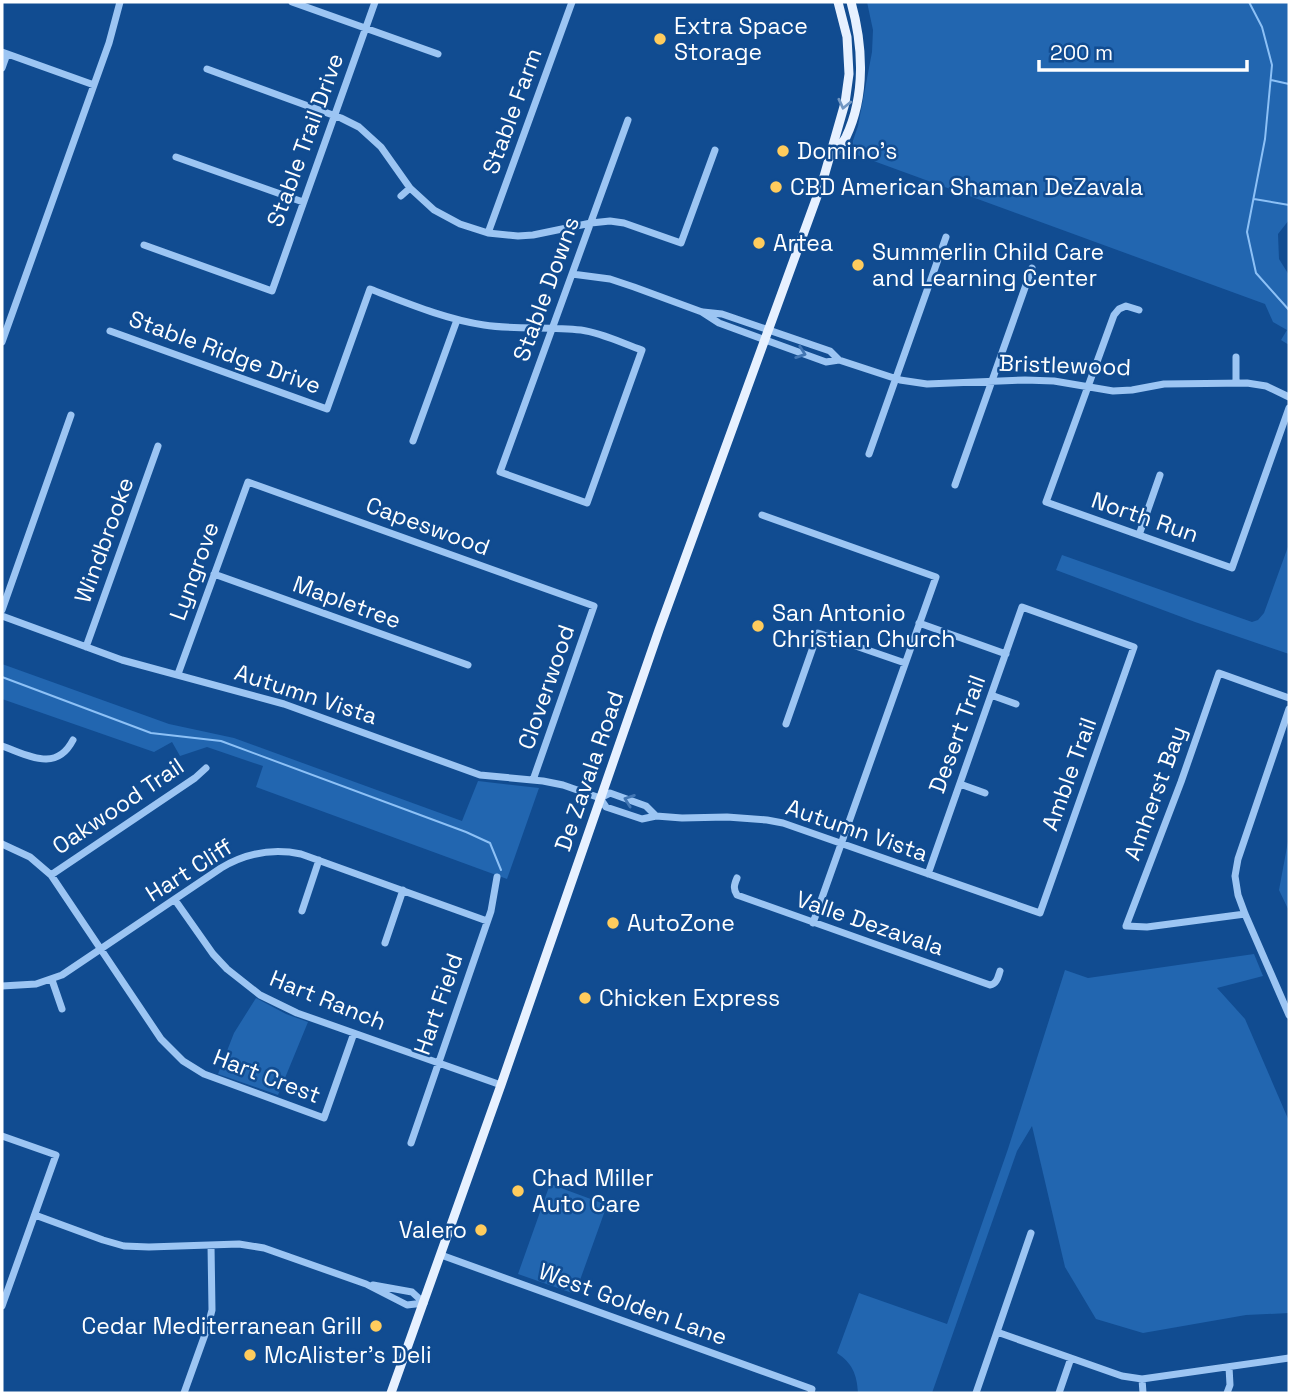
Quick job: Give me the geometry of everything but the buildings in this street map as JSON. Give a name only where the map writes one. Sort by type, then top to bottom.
[{"type":"main road","name":"De Zavala Road","points":[[391,1393],[659,630],[828,163],[845,103],[849,74],[847,37],[838,2]]},
{"type":"main road","name":"De Zavala Road","points":[[828,163],[845,138],[859,87],[861,61],[858,26],[851,2]]},
{"type":"main road","points":[[855,17],[856,2]]},
{"type":"street","points":[[2,342],[109,43],[120,2]]},
{"type":"street","points":[[292,2],[438,54]]},
{"type":"street","name":"Stable Trail Drive","points":[[144,245],[272,290],[375,2]]},
{"type":"street","name":"Stable Farm","points":[[488,233],[572,2]]},
{"type":"street","points":[[2,68],[4,53],[94,85]]},
{"type":"street","points":[[207,69],[350,122],[367,133],[381,147],[410,188],[434,210],[460,225],[488,233],[533,235],[610,221],[624,223],[681,243],[715,150]]},
{"type":"street","name":"Stable Downs","points":[[552,329],[590,332],[642,350],[587,503],[500,472],[552,329],[572,274],[591,223],[628,120]]},
{"type":"street","points":[[391,163],[400,156]]},
{"type":"street","points":[[176,157],[303,202]]},
{"type":"street","points":[[401,196],[410,188]]},
{"type":"street","points":[[869,454],[946,237]]},
{"type":"street","points":[[955,485],[1032,268]]},
{"type":"street","points":[[572,274],[610,279],[702,312]]},
{"type":"street","name":"Stable Ridge Drive","points":[[110,331],[327,410],[370,289],[457,320]]},
{"type":"street","points":[[1087,387],[1114,315],[1126,306],[1139,310]]},
{"type":"street","name":"Bristlewood","points":[[702,312],[722,314],[831,351],[839,360]]},
{"type":"street","name":"Bristlewood","points":[[702,312],[719,323],[826,362],[839,360],[895,379],[928,384],[1054,381],[1123,391],[1164,384],[1236,382],[1266,386],[1289,397]]},
{"type":"street","points":[[413,441],[457,320],[484,325],[552,329]]},
{"type":"street","points":[[1236,357],[1236,382]]},
{"type":"street","name":"North Run","points":[[1087,387],[1046,502],[1231,568],[1289,408]]},
{"type":"street","points":[[2,610],[71,415]]},
{"type":"street","name":"Windbrooke","points":[[86,647],[158,446]]},
{"type":"street","points":[[1139,535],[1160,475]]},
{"type":"street","name":"Lyngrove","points":[[178,674],[248,482]]},
{"type":"street","name":"Capeswood","points":[[248,482],[594,606]]},
{"type":"street","points":[[762,515],[936,577],[813,923]]},
{"type":"street","name":"Mapletree","points":[[214,574],[468,666]]},
{"type":"street","name":"Cloverwood","points":[[533,780],[594,606]]},
{"type":"street","name":"Desert Trail","points":[[928,874],[1022,607],[1134,647]]},
{"type":"street","name":"Autumn Vista","points":[[2,617],[122,660],[284,704],[472,772],[556,783],[600,799],[606,807],[642,819],[656,816],[768,820],[798,828],[1040,913]]},
{"type":"street","points":[[919,623],[1006,654]]},
{"type":"street","points":[[786,724],[818,633],[905,663]]},
{"type":"street","name":"Amble Trail","points":[[1040,913],[1134,647]]},
{"type":"street","name":"Amherst Bay","points":[[1245,914],[1147,927],[1126,926],[1219,673],[1289,698]]},
{"type":"street","points":[[991,695],[1016,704]]},
{"type":"street","points":[[1289,709],[1238,859],[1235,876],[1245,914],[1289,1015]]},
{"type":"street","points":[[2,746],[41,760],[63,754],[73,740]]},
{"type":"street","name":"Oakwood Trail","points":[[51,875],[206,768]]},
{"type":"street","points":[[960,784],[985,793]]},
{"type":"street","name":"Autumn Vista","points":[[600,799],[610,793],[646,806],[656,816]]},
{"type":"street","name":"Hart Crest","points":[[2,844],[30,857],[51,875],[161,1039],[183,1061],[204,1074],[324,1118],[354,1033]]},
{"type":"street","name":"Hart Cliff","points":[[2,986],[36,984],[62,975],[221,868],[249,855],[280,851],[301,854],[487,922]]},
{"type":"street","points":[[302,911],[319,860]]},
{"type":"street","name":"Hart Field","points":[[411,1143],[487,922],[497,877]]},
{"type":"street","name":"Valle Dezavala","points":[[737,878],[734,886],[737,895],[813,923],[990,985],[997,981],[1000,971]]},
{"type":"street","points":[[385,943],[403,890]]},
{"type":"street","name":"Hart Ranch","points":[[175,900],[213,954],[243,983],[278,1005],[501,1085]]},
{"type":"street","points":[[52,979],[62,1009]]},
{"type":"street","points":[[154,1044],[161,1039]]},
{"type":"street","points":[[2,1136],[56,1155],[2,1306]]},
{"type":"street","points":[[35,1215],[124,1246],[239,1244],[264,1248],[366,1284],[407,1305],[424,1303]]},
{"type":"street","points":[[976,1393],[1031,1233]]},
{"type":"street","points":[[184,1393],[212,1310],[211,1245]]},
{"type":"street","name":"West Golden Lane","points":[[441,1255],[811,1391]]},
{"type":"street","points":[[366,1284],[412,1293],[424,1303]]},
{"type":"street","points":[[997,1332],[1122,1376],[1142,1380],[1289,1359]]},
{"type":"street","points":[[1059,1393],[1071,1358]]},
{"type":"street","points":[[1227,1393],[1230,1385],[1229,1367]]},
{"type":"street","points":[[1142,1380],[1143,1393]]},
{"type":"shaded area","points":[[867,2],[1289,2],[1289,220],[1278,234],[1279,259],[1289,275],[1289,345],[1281,340],[1287,330],[1273,322],[1265,304],[849,152],[858,126],[872,52],[873,30]]},
{"type":"shaded area","points":[[1289,544],[1289,654],[1056,570],[1062,555],[1252,622],[1264,613]]},
{"type":"shaded area","points":[[2,664],[169,724],[234,738],[462,821],[478,781],[539,788],[507,879],[256,787],[263,766],[207,747],[180,756],[172,742],[154,752],[2,699]]},
{"type":"shaded area","points":[[1289,836],[1289,911],[1279,890]]},
{"type":"shaded area","points":[[1254,954],[1263,976],[1217,988],[1245,1019],[1289,1121],[1289,1313],[1246,1315],[1143,1333],[1096,1319],[1065,1267],[1032,1126],[1017,1151],[932,1393],[858,1393],[853,1370],[837,1353],[859,1293],[947,1324],[1008,1149],[1065,970],[1088,978]]},
{"type":"shaded area","points":[[256,998],[308,1022],[278,1095],[218,1074],[234,1033]]},
{"type":"shaded area","points":[[550,1184],[607,1205],[575,1294],[518,1274]]},
{"type":"waterway","points":[[1249,2],[1262,27],[1272,65],[1265,139],[1247,232],[1256,273],[1289,310]]},
{"type":"waterway","points":[[1271,80],[1289,84]]},
{"type":"waterway","points":[[1254,199],[1289,205]]},
{"type":"waterway","points":[[2,677],[151,733],[221,741],[466,832],[490,843],[501,870]]},
{"type":"place","name":"Extra Space Storage","points":[[660,39]]},
{"type":"place","name":"Domino's","points":[[783,151]]},
{"type":"place","name":"CBD American Shaman DeZavala","points":[[776,187]]},
{"type":"place","name":"Artea","points":[[759,243]]},
{"type":"place","name":"Summerlin Child Care and Learning Center","points":[[858,265]]},
{"type":"place","name":"San Antonio Christian Church","points":[[758,626]]},
{"type":"place","name":"AutoZone","points":[[613,923]]},
{"type":"place","name":"Chicken Express","points":[[585,998]]},
{"type":"place","name":"Chad Miller Auto Care","points":[[518,1191]]},
{"type":"place","name":"Valero","points":[[481,1230]]},
{"type":"place","name":"Cedar Mediterranean Grill","points":[[376,1326]]},
{"type":"place","name":"McAlister's Deli","points":[[250,1355]]}]
